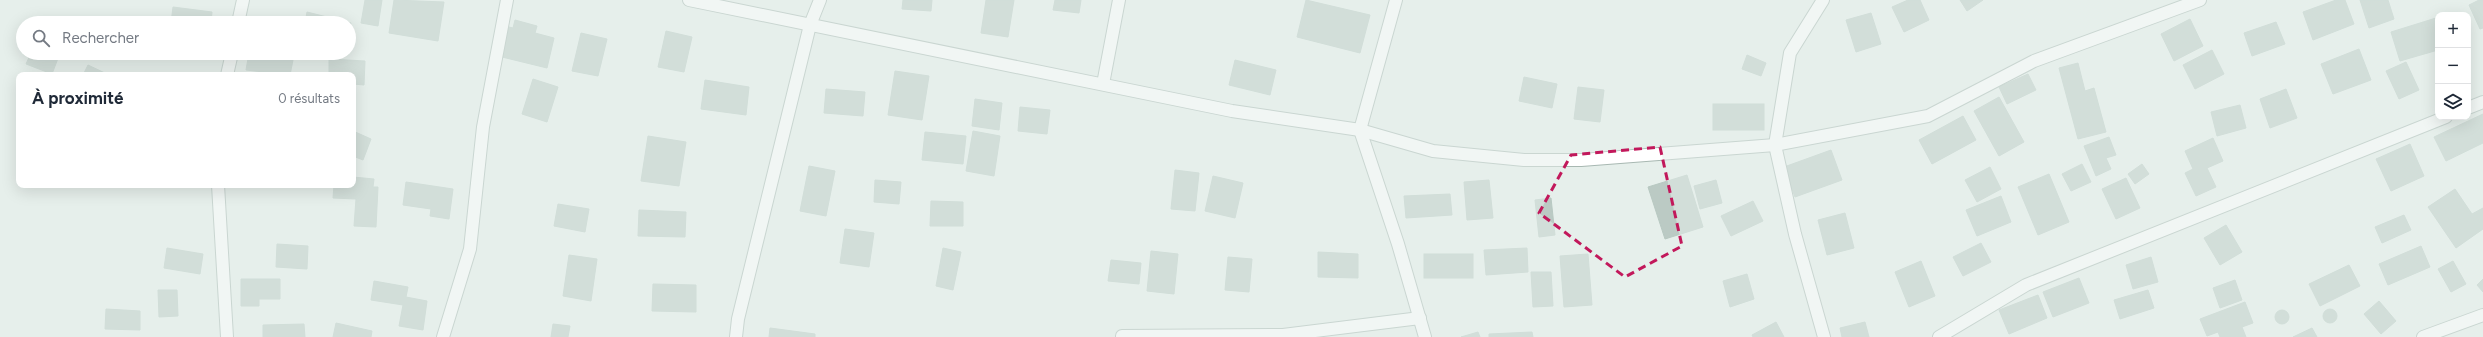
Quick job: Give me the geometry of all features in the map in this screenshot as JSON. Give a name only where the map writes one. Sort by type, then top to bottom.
[{"type":"street","points":[[240,16],[243,0]]},
{"type":"street","points":[[443,337],[470,249],[483,127],[507,0]]},
{"type":"street","points":[[689,0],[1232,111],[1360,130],[1433,150],[1524,160],[1581,160],[1775,145],[1928,116],[2034,61],[2200,0]]},
{"type":"street","points":[[736,337],[738,319],[810,25],[820,0]]},
{"type":"street","points":[[1103,84],[1118,0]]},
{"type":"street","points":[[1396,0],[1360,130],[1398,244],[1425,337]]},
{"type":"street","points":[[1823,0],[1790,52],[1775,145],[1794,234],[1824,337]]},
{"type":"street","points":[[228,72],[230,60]]},
{"type":"street","points":[[2471,107],[2483,102]]},
{"type":"street","points":[[1939,337],[2026,285],[2438,120]]},
{"type":"street","points":[[218,188],[227,337]]},
{"type":"street","points":[[2423,337],[2483,315]]},
{"type":"street","points":[[1122,336],[1283,335],[1420,318]]},
{"type":"highlighted area","points":[[1660,147],[1682,246],[1625,277],[1539,213],[1571,155]]},
{"type":"building","points":[[365,0],[382,0],[378,26],[361,23]]},
{"type":"building","points":[[394,0],[444,2],[438,41],[389,33]]},
{"type":"building","points":[[903,0],[932,0],[931,11],[902,9]]},
{"type":"building","points":[[986,0],[1014,0],[1008,37],[981,33]]},
{"type":"building","points":[[1055,0],[1081,0],[1079,13],[1053,10]]},
{"type":"building","points":[[1306,0],[1370,15],[1360,53],[1297,37]]},
{"type":"building","points":[[1908,0],[1920,0],[1929,20],[1904,32],[1892,7]]},
{"type":"building","points":[[1960,0],[1983,0],[1967,11]]},
{"type":"building","points":[[2336,0],[2345,0],[2354,24],[2313,40],[2303,12]]},
{"type":"building","points":[[2360,0],[2388,0],[2394,19],[2369,28]]},
{"type":"building","points":[[2479,0],[2483,0],[2483,28],[2480,29],[2469,5]]},
{"type":"building","points":[[173,7],[212,12],[212,16],[172,16]]},
{"type":"building","points":[[307,12],[323,16],[306,16]]},
{"type":"building","points":[[1871,13],[1881,44],[1856,52],[1846,20]]},
{"type":"building","points":[[2435,18],[2435,51],[2400,61],[2391,32]]},
{"type":"building","points":[[2190,19],[2203,46],[2174,61],[2161,34]]},
{"type":"building","points":[[515,20],[537,26],[535,33],[554,38],[547,68],[502,57],[509,27],[513,28]]},
{"type":"building","points":[[2276,22],[2285,44],[2252,56],[2244,33]]},
{"type":"building","points":[[666,31],[692,37],[684,72],[658,67]]},
{"type":"building","points":[[581,33],[607,39],[598,76],[572,71]]},
{"type":"building","points":[[2359,49],[2371,80],[2333,94],[2321,64]]},
{"type":"building","points":[[2212,50],[2224,74],[2195,89],[2183,65]]},
{"type":"building","points":[[1747,55],[1766,63],[1761,76],[1742,69]]},
{"type":"building","points":[[28,60],[57,60],[53,72],[47,72],[26,64]]},
{"type":"building","points":[[248,60],[293,60],[291,72],[264,72],[246,70]]},
{"type":"building","points":[[329,60],[365,61],[364,85],[356,84],[356,72],[329,72]]},
{"type":"building","points":[[1235,60],[1276,70],[1270,95],[1229,85]]},
{"type":"building","points":[[2406,62],[2419,90],[2399,99],[2386,71]]},
{"type":"building","points":[[2078,63],[2085,91],[2094,88],[2106,132],[2078,139],[2059,68]]},
{"type":"building","points":[[88,65],[103,72],[84,72]]},
{"type":"building","points":[[895,71],[929,76],[922,120],[888,115]]},
{"type":"building","points":[[2028,74],[2036,90],[2007,104],[1999,87]]},
{"type":"building","points":[[1524,77],[1557,84],[1552,108],[1519,101]]},
{"type":"building","points":[[533,79],[558,87],[547,122],[522,114]]},
{"type":"building","points":[[705,80],[749,87],[746,115],[701,109]]},
{"type":"building","points":[[1578,87],[1604,90],[1600,122],[1574,119]]},
{"type":"building","points":[[826,89],[865,92],[863,116],[824,113]]},
{"type":"building","points":[[2286,89],[2297,118],[2270,128],[2260,99]]},
{"type":"building","points":[[1999,97],[2024,142],[1999,156],[1974,111]]},
{"type":"building","points":[[975,99],[1002,103],[999,130],[972,126]]},
{"type":"building","points":[[1713,104],[1764,104],[1764,130],[1713,130]]},
{"type":"building","points":[[2240,105],[2246,128],[2217,136],[2211,112]]},
{"type":"building","points":[[1020,107],[1050,110],[1047,134],[1018,131]]},
{"type":"building","points":[[2483,114],[2483,143],[2446,161],[2434,137]]},
{"type":"building","points":[[1963,116],[1976,140],[1932,164],[1919,140]]},
{"type":"building","points":[[973,131],[1000,136],[994,176],[966,171]]},
{"type":"building","points":[[356,132],[371,139],[363,160],[356,157]]},
{"type":"building","points":[[925,132],[966,136],[963,164],[922,160]]},
{"type":"building","points":[[648,136],[686,142],[679,186],[641,181]]},
{"type":"building","points":[[2109,137],[2116,155],[2106,158],[2111,169],[2096,176],[2084,146]]},
{"type":"building","points":[[2213,138],[2223,161],[2207,168],[2216,187],[2196,196],[2185,173],[2193,169],[2185,151]]},
{"type":"building","points":[[2410,144],[2424,176],[2391,191],[2376,159]]},
{"type":"building","points":[[1831,150],[1842,180],[1795,197],[1784,167]]},
{"type":"building","points":[[2082,164],[2091,182],[2071,191],[2062,174]]},
{"type":"building","points":[[2142,164],[2149,174],[2135,184],[2128,174]]},
{"type":"building","points":[[809,166],[835,171],[826,216],[800,211]]},
{"type":"building","points":[[1990,167],[2001,189],[1977,202],[1965,180]]},
{"type":"building","points":[[1175,170],[1199,173],[1195,211],[1171,209]]},
{"type":"building","points":[[2049,174],[2069,222],[2038,235],[2018,187]]},
{"type":"building","points":[[1687,175],[1703,227],[1665,239],[1648,187]]},
{"type":"building","points":[[1213,176],[1243,183],[1235,218],[1205,211]]},
{"type":"building","points":[[356,177],[374,179],[373,187],[378,187],[376,227],[354,226],[356,199],[333,198],[334,188],[356,188]]},
{"type":"building","points":[[2126,178],[2140,208],[2116,219],[2102,189]]},
{"type":"building","points":[[875,180],[901,182],[899,204],[874,202]]},
{"type":"building","points":[[1489,180],[1493,218],[1467,220],[1464,182]]},
{"type":"building","points":[[1716,180],[1722,203],[1700,209],[1694,186]]},
{"type":"building","points":[[406,182],[453,189],[449,219],[430,216],[431,209],[403,205]]},
{"type":"building","points":[[2455,189],[2472,214],[2483,208],[2483,229],[2456,248],[2428,207]]},
{"type":"building","points":[[1450,194],[1452,215],[1406,218],[1404,196]]},
{"type":"building","points":[[2001,196],[2011,222],[1977,236],[1966,210]]},
{"type":"building","points":[[1551,198],[1555,235],[1539,237],[1535,200]]},
{"type":"building","points":[[931,201],[963,202],[963,226],[930,226]]},
{"type":"building","points":[[1753,201],[1763,221],[1731,236],[1721,216]]},
{"type":"building","points":[[558,204],[589,209],[585,232],[554,226]]},
{"type":"building","points":[[639,210],[686,212],[685,237],[638,236]]},
{"type":"building","points":[[1845,213],[1854,248],[1827,255],[1818,220]]},
{"type":"building","points":[[2404,215],[2411,230],[2382,243],[2375,227]]},
{"type":"building","points":[[2226,225],[2242,252],[2220,265],[2204,238]]},
{"type":"building","points":[[845,229],[874,233],[869,267],[840,263]]},
{"type":"building","points":[[1981,243],[1991,262],[1963,276],[1953,257]]},
{"type":"building","points":[[277,244],[308,246],[307,269],[276,267]]},
{"type":"building","points":[[2421,246],[2430,267],[2388,285],[2379,264]]},
{"type":"building","points":[[167,248],[203,254],[200,274],[164,268]]},
{"type":"building","points":[[943,248],[961,252],[953,290],[936,286]]},
{"type":"building","points":[[1527,248],[1528,272],[1486,275],[1484,250]]},
{"type":"building","points":[[1151,251],[1178,254],[1174,294],[1147,291]]},
{"type":"building","points":[[1318,252],[1358,254],[1358,278],[1318,277]]},
{"type":"building","points":[[1424,254],[1473,254],[1473,278],[1424,278]]},
{"type":"building","points":[[1588,254],[1592,305],[1564,307],[1560,256]]},
{"type":"building","points":[[569,255],[597,259],[591,301],[563,296]]},
{"type":"building","points":[[1228,257],[1252,259],[1249,292],[1225,290]]},
{"type":"building","points":[[2151,257],[2158,282],[2133,289],[2126,265]]},
{"type":"building","points":[[1111,260],[1141,263],[1139,284],[1108,281]]},
{"type":"building","points":[[1921,261],[1935,296],[1909,307],[1895,272]]},
{"type":"building","points":[[2453,261],[2466,284],[2451,292],[2438,269]]},
{"type":"building","points":[[2349,265],[2360,286],[2320,306],[2309,284]]},
{"type":"building","points":[[1531,272],[1551,272],[1553,306],[1533,307]]},
{"type":"building","points":[[1747,274],[1754,299],[1730,307],[1723,281]]},
{"type":"building","points":[[2079,278],[2089,303],[2053,317],[2043,292]]},
{"type":"building","points":[[241,279],[280,279],[280,299],[259,299],[259,306],[241,306]]},
{"type":"building","points":[[2483,279],[2483,292],[2477,285]]},
{"type":"building","points":[[2235,280],[2242,300],[2220,308],[2213,288]]},
{"type":"building","points":[[374,281],[408,287],[406,297],[427,301],[423,330],[399,326],[403,305],[371,300]]},
{"type":"building","points":[[653,284],[696,285],[696,312],[652,311]]},
{"type":"building","points":[[158,290],[177,290],[178,316],[159,317]]},
{"type":"building","points":[[2148,290],[2154,308],[2120,319],[2114,300]]},
{"type":"building","points":[[2038,295],[2047,318],[2009,334],[1999,310]]},
{"type":"building","points":[[2379,301],[2396,321],[2381,334],[2364,314]]},
{"type":"building","points":[[2245,302],[2253,323],[2242,327],[2246,337],[2220,337],[2218,332],[2207,336],[2200,319]]},
{"type":"building","points":[[106,309],[140,311],[140,330],[105,329]]},
{"type":"building","points":[[2330,309],[2335,311],[2337,316],[2335,321],[2330,323],[2325,321],[2323,316],[2325,311]]},
{"type":"building","points":[[2282,310],[2287,312],[2289,317],[2287,322],[2282,324],[2277,322],[2275,317],[2277,312]]},
{"type":"building","points":[[1776,322],[1784,337],[1753,337],[1752,335]]},
{"type":"building","points":[[1865,322],[1869,337],[1842,337],[1840,328]]},
{"type":"building","points":[[336,323],[372,331],[371,337],[333,337]]},
{"type":"building","points":[[304,324],[305,337],[263,337],[263,325]]},
{"type":"building","points":[[553,324],[570,326],[568,337],[551,337]]},
{"type":"building","points":[[770,328],[815,334],[815,337],[769,337]]},
{"type":"building","points":[[2312,328],[2317,337],[2293,337]]},
{"type":"building","points":[[1478,332],[1480,337],[1461,337]]},
{"type":"building","points":[[1532,332],[1533,337],[1489,337],[1489,334]]}]
